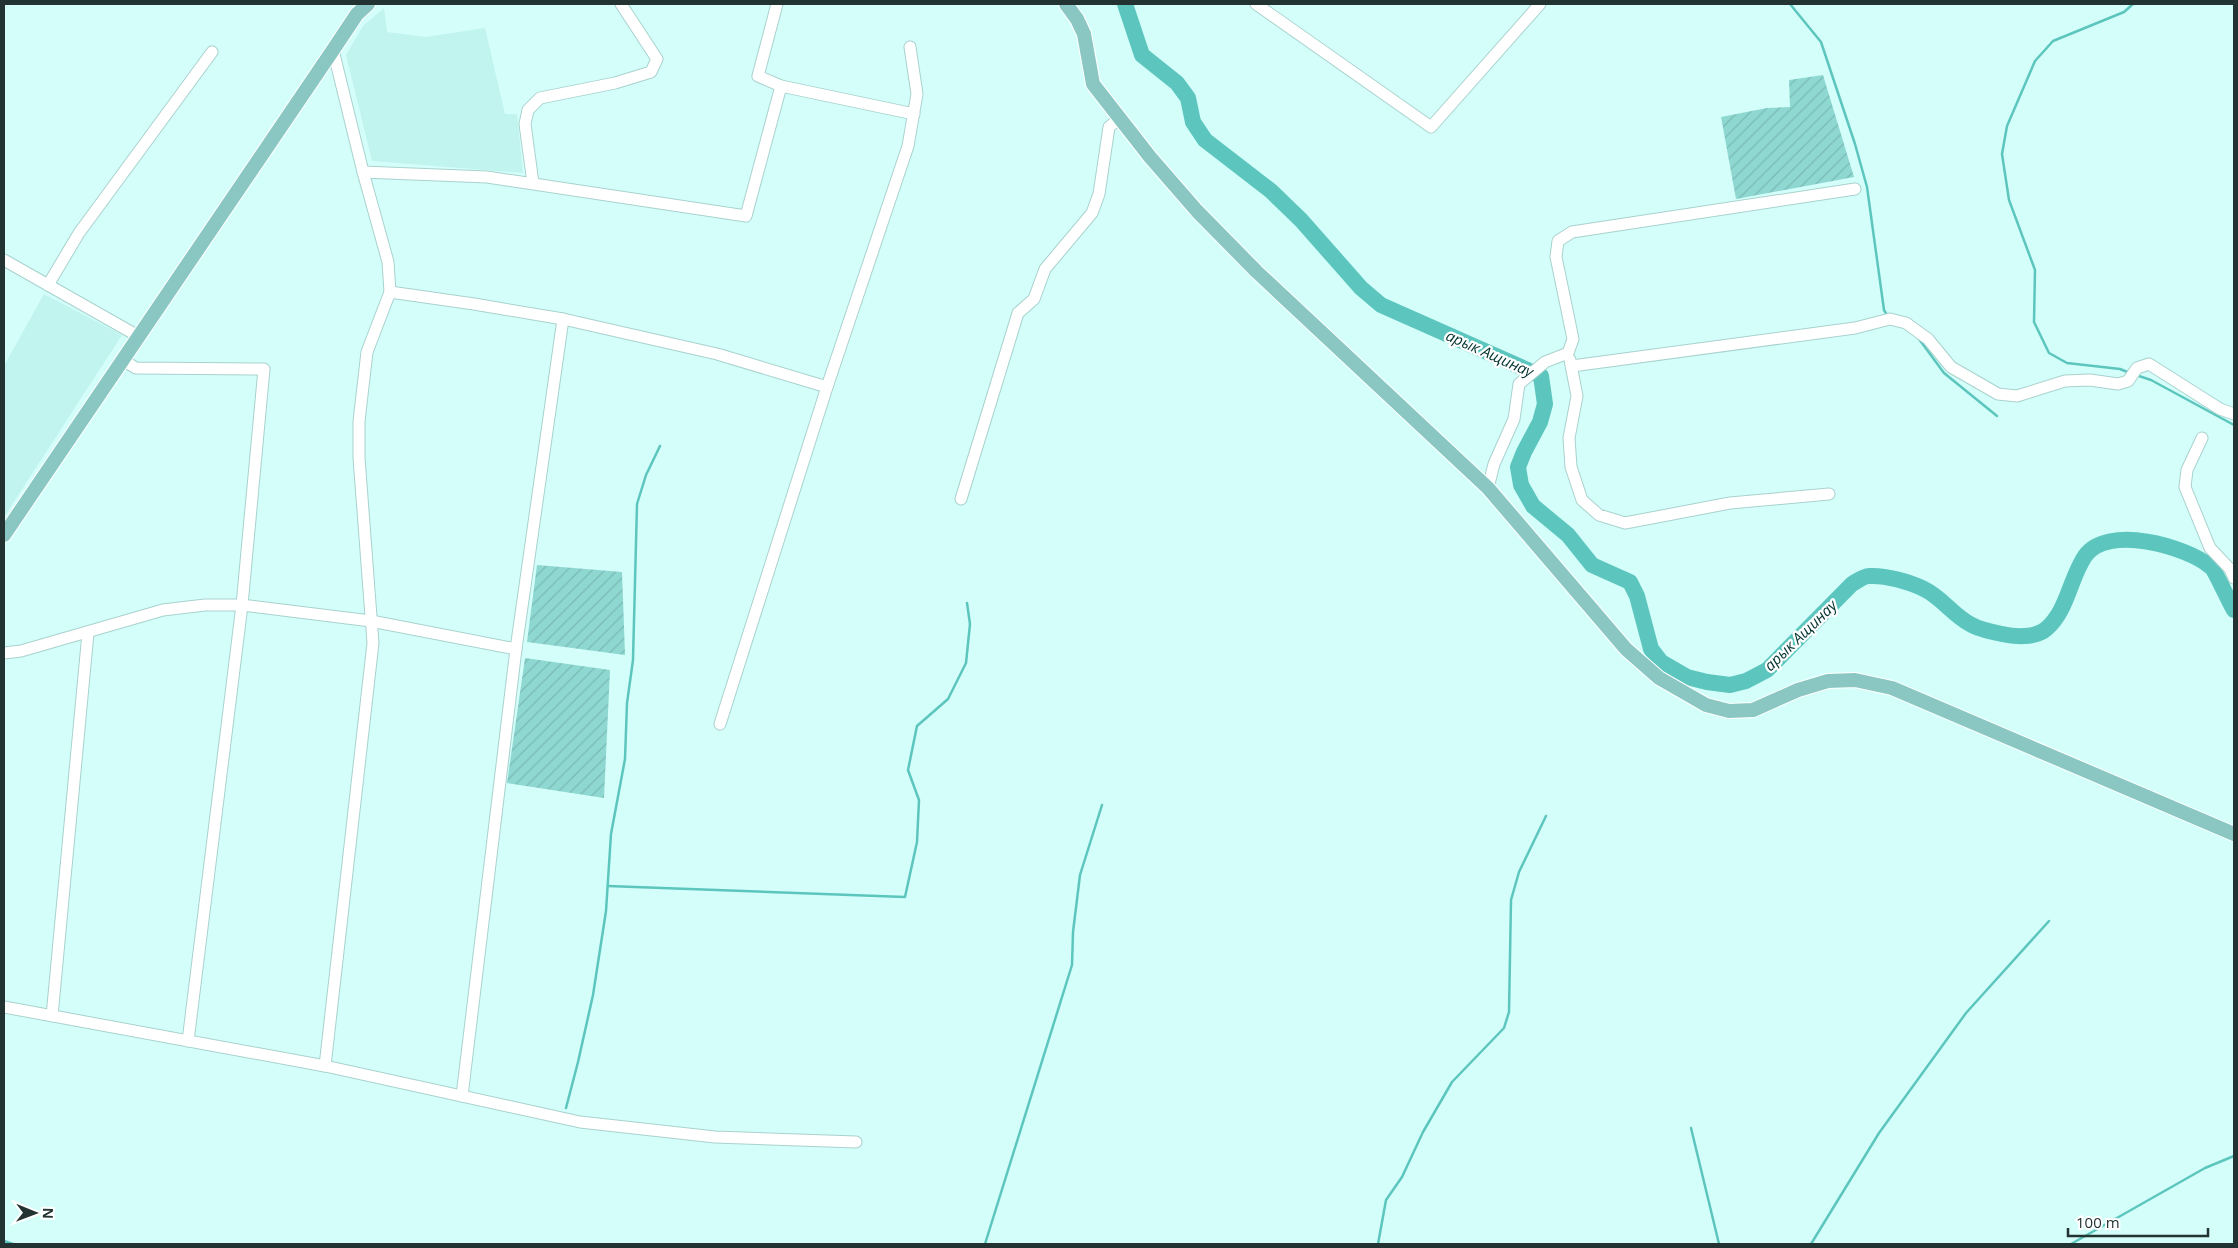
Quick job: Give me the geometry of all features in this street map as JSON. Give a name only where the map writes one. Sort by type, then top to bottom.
[{"type":"main road","points":[[4,536],[357,14],[368,4]]},
{"type":"main road","points":[[1066,4],[1077,19],[1084,34],[1094,84],[1197,211],[1256,271],[1488,488],[1626,649],[1659,678],[1706,705],[1729,711],[1753,710],[1798,690],[1828,681],[1855,680],[1892,688],[2234,834]]},
{"type":"street","points":[[533,183],[525,124],[528,110],[540,98],[615,83],[651,72],[657,60],[621,4]]},
{"type":"street","points":[[777,4],[758,76],[781,86],[914,114]]},
{"type":"street","points":[[1256,4],[1431,127],[1540,4]]},
{"type":"street","points":[[720,724],[827,387],[908,146],[917,94],[910,48]]},
{"type":"street","points":[[325,1066],[373,643],[359,458],[359,420],[367,352],[390,292],[388,262],[363,172],[333,50]]},
{"type":"street","points":[[48,285],[79,232],[212,52]]},
{"type":"street","points":[[363,172],[429,173],[533,183],[746,216],[781,86]]},
{"type":"street","points":[[961,499],[1018,313],[1034,299],[1045,269],[1092,213],[1099,194],[1108,127],[1120,118]]},
{"type":"street","points":[[1829,494],[1730,503],[1624,523],[1599,515],[1582,500],[1571,467],[1570,438],[1577,396],[1568,353],[1573,339],[1556,257],[1558,241],[1572,232],[1855,189]]},
{"type":"street","points":[[4,260],[138,336]]},
{"type":"street","points":[[390,292],[563,319],[717,354],[827,387]]},
{"type":"street","points":[[462,1096],[516,649],[563,319]]},
{"type":"street","points":[[1572,366],[1855,328],[1890,319],[1906,322],[1928,339],[1951,367],[1998,394],[2017,396],[2065,381],[2090,380],[2118,384],[2128,381],[2137,368],[2149,364],[2220,409],[2234,414]]},
{"type":"street","points":[[1488,488],[1494,464],[1514,419],[1519,384],[1545,362],[1568,353]]},
{"type":"street","points":[[122,360],[136,368],[264,369],[242,605],[188,1041]]},
{"type":"street","points":[[2202,438],[2187,470],[2185,487],[2210,548],[2230,569],[2234,578]]},
{"type":"street","points":[[4,653],[21,651],[88,633],[163,610],[205,605],[242,605],[371,621],[516,649]]},
{"type":"street","points":[[52,1016],[88,633]]},
{"type":"street","points":[[4,1007],[325,1066],[580,1122],[715,1138],[856,1142]]},
{"type":"shaded area","points":[[384,8],[387,32],[426,37],[485,28],[505,114],[517,114],[523,173],[372,161],[346,55],[363,26]]},
{"type":"shaded area","points":[[1823,75],[1854,177],[1736,199],[1721,117],[1767,108],[1790,107],[1789,80]]},
{"type":"shaded area","points":[[44,294],[122,335],[4,517],[4,366]]},
{"type":"shaded area","points":[[537,565],[622,572],[625,655],[527,642]]},
{"type":"shaded area","points":[[525,658],[610,670],[604,798],[507,783]]},
{"type":"waterway","name":"арык Ащинау","points":[[1125,4],[1142,55],[1177,83],[1188,98],[1193,122],[1205,140],[1271,191],[1301,220],[1361,288],[1381,305],[1541,376],[1545,404],[1540,422],[1518,467],[1521,485],[1533,506],[1568,535],[1592,565],[1630,582],[1637,596],[1651,649],[1661,662],[1687,677],[1730,685],[1746,681],[1767,670],[1852,584],[1867,576],[1890,578],[1924,589],[1958,616],[1981,629],[2013,636],[2037,634],[2046,629],[2059,614],[2085,556],[2096,546],[2110,541],[2147,542],[2166,546],[2199,559],[2213,569],[2234,610]]},
{"type":"waterway","points":[[1790,4],[1821,42],[1855,144],[1867,187],[1884,310],[1887,315]]},
{"type":"waterway","points":[[2130,373],[2120,369],[2067,363],[2049,353],[2034,322],[2035,270],[2009,200],[2002,154],[2007,126],[2035,61],[2053,41],[2124,12],[2133,4]]},
{"type":"waterway","points":[[1919,339],[1944,373],[1997,416]]},
{"type":"waterway","points":[[2136,375],[2151,380],[2234,425]]},
{"type":"waterway","points":[[566,1108],[593,995],[606,911],[611,834],[625,759],[627,703],[633,660],[637,504],[646,475],[660,446]]},
{"type":"waterway","points":[[608,886],[905,897],[917,842],[919,800],[908,770],[917,726],[948,699],[966,663],[970,624],[967,603]]},
{"type":"waterway","points":[[985,1244],[1072,965],[1073,932],[1080,875],[1102,805]]},
{"type":"waterway","points":[[1378,1244],[1386,1200],[1402,1177],[1423,1132],[1452,1082],[1504,1028],[1509,1012],[1511,900],[1519,872],[1546,816]]},
{"type":"waterway","points":[[1811,1244],[1879,1133],[1966,1013],[2049,921]]},
{"type":"waterway","points":[[1691,1128],[1719,1244]]},
{"type":"waterway","points":[[2071,1244],[2205,1168],[2234,1156]]},
{"type":"waterway","points":[[4,1241],[13,1244]]}]
